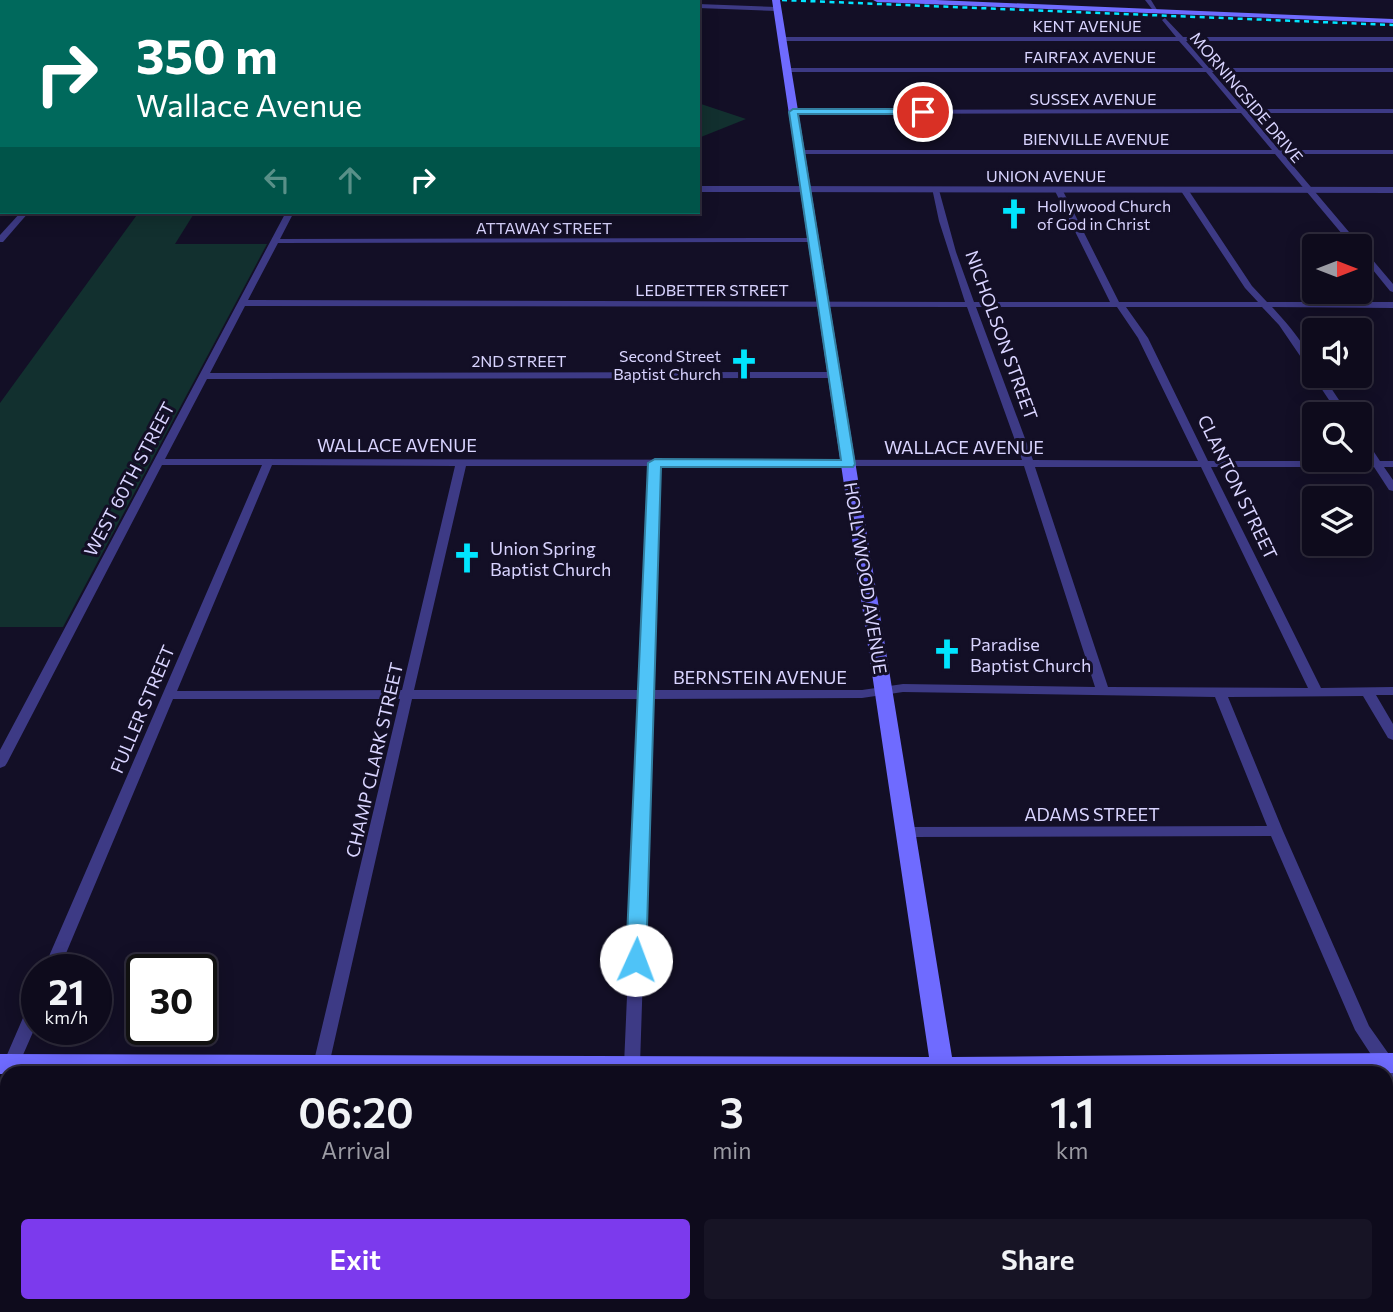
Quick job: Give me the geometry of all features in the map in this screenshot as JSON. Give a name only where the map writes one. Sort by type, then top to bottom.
[{"type":"main road","points":[[877,0],[1393,21]]},
{"type":"main road","name":"HOLLYWOOD AVENUE","points":[[777,4],[942,1066]]},
{"type":"main road","points":[[6,1064],[339,1066]]},
{"type":"main road","points":[[572,1066],[641,1066]]},
{"type":"street","points":[[1148,0],[1157,12]]},
{"type":"street","points":[[700,6],[777,4]]},
{"type":"street","name":"MORNINGSIDE DRIVE","points":[[1165,20],[1347,234]]},
{"type":"street","name":"KENT AVENUE","points":[[782,39],[1393,39]]},
{"type":"street","name":"FAIRFAX AVENUE","points":[[787,70],[1393,70]]},
{"type":"street","name":"SUSSEX AVENUE","points":[[793,112],[1393,111]]},
{"type":"street","name":"BIENVILLE AVENUE","points":[[799,152],[1393,152]]},
{"type":"street","name":"UNION AVENUE","points":[[700,189],[1393,190]]},
{"type":"street","name":"NICHOLSON STREET","points":[[935,190],[961,282],[1020,437],[1103,692]]},
{"type":"street","name":"CLANTON STREET","points":[[1059,191],[1118,305],[1143,338],[1316,691]]},
{"type":"street","points":[[1185,191],[1249,288],[1282,323],[1302,352]]},
{"type":"street","points":[[0,240],[23,214]]},
{"type":"street","name":"WEST 60TH STREET","points":[[0,763],[288,214]]},
{"type":"street","name":"ATTAWAY STREET","points":[[274,241],[813,240]]},
{"type":"street","points":[[1372,264],[1393,289]]},
{"type":"street","name":"LEDBETTER STREET","points":[[242,303],[1393,305]]},
{"type":"street","name":"2ND STREET","points":[[203,376],[834,375]]},
{"type":"street","points":[[1372,457],[1393,488]]},
{"type":"street","name":"WALLACE AVENUE","points":[[158,462],[1393,464]]},
{"type":"street","name":"FULLER STREET","points":[[58,954],[268,463]]},
{"type":"street","name":"CHAMP CLARK STREET","points":[[321,1065],[461,463]]},
{"type":"street","points":[[632,1065],[655,463]]},
{"type":"street","name":"BERNSTEIN AVENUE","points":[[168,695],[862,694],[883,689],[1220,694],[1393,691]]},
{"type":"street","points":[[1367,691],[1393,735]]},
{"type":"street","points":[[1220,694],[1276,831],[1363,1030],[1389,1066]]},
{"type":"street","name":"ADAMS STREET","points":[[907,832],[1276,831]]},
{"type":"street","points":[[6,1064],[21,1035]]},
{"type":"green space","points":[[700,104],[746,119],[701,137]]},
{"type":"green space","points":[[138,214],[194,214],[175,244],[267,244],[63,627],[0,627],[0,403]]},
{"type":"railway","points":[[782,0],[1393,25]]},
{"type":"place","name":"Hollywood Church of God in Christ","points":[[1014,214]]},
{"type":"place","name":"Second Street Baptist Church","points":[[744,364]]},
{"type":"place","name":"Union Spring Baptist Church","points":[[467,558]]},
{"type":"place","name":"Paradise Baptist Church","points":[[947,654]]},
{"type":"route","points":[[636,960],[655,463],[848,464],[793,112],[923,112]]}]
